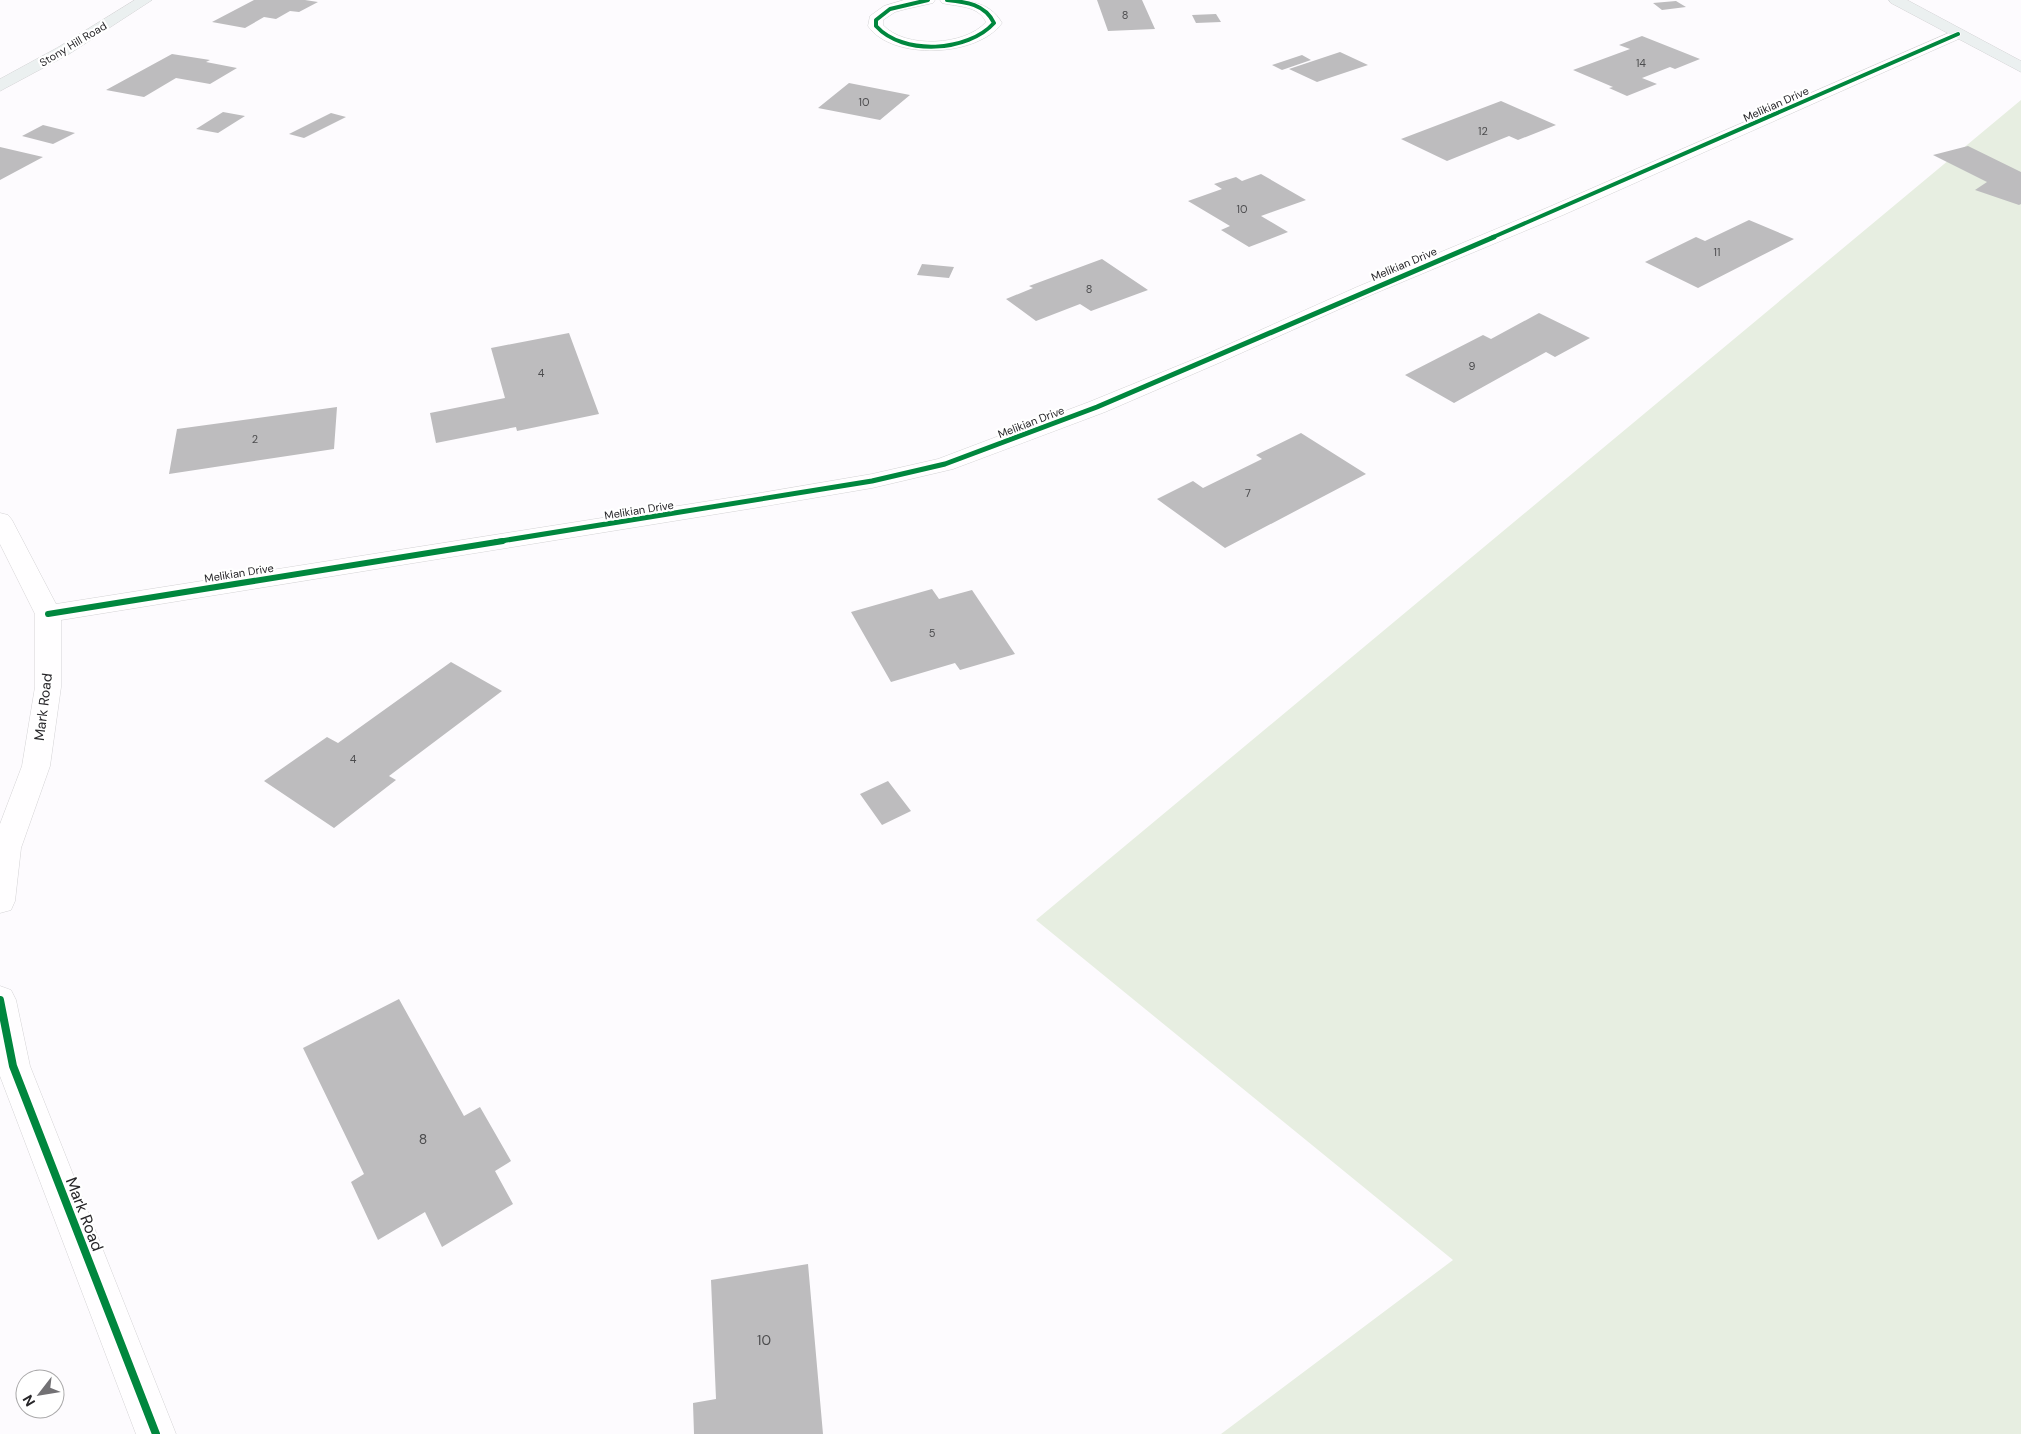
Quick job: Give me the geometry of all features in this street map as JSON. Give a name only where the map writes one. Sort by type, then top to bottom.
[{"type":"main road","name":"Stony Hill Road","points":[[0,86],[63,51],[145,0]]},
{"type":"main road","points":[[1896,0],[2021,67]]},
{"type":"street","points":[[928,0],[900,4],[888,9],[880,14],[876,21],[877,28],[882,34],[892,39],[922,45],[956,44],[982,36],[990,30],[994,23],[992,16],[986,10],[969,4],[947,0]]},
{"type":"street","name":"Melikian Drive","points":[[48,614],[754,502],[872,481],[945,464],[1097,407],[1214,358],[1364,291],[1556,211],[1958,34]]},
{"type":"street","name":"Mark Road","points":[[0,520],[48,614],[48,687],[36,766],[6,848],[0,900]]},
{"type":"street","name":"Mark Road","points":[[0,1000],[13,1066],[156,1434]]},
{"type":"shaded area","points":[[2021,100],[2021,1434],[1221,1434],[1453,1260],[1036,920]]},
{"type":"building","points":[[254,0],[305,0],[318,2],[299,12],[290,11],[276,19],[264,17],[245,28],[212,22]]},
{"type":"building","points":[[1097,0],[1142,0],[1155,29],[1108,31]]},
{"type":"building","points":[[1676,1],[1686,7],[1662,10],[1653,3]]},
{"type":"building","points":[[1216,14],[1221,22],[1196,23],[1192,15]]},
{"type":"building","points":[[1642,36],[1700,59],[1675,69],[1670,67],[1642,78],[1657,84],[1627,96],[1609,88],[1613,87],[1573,70],[1630,49],[1619,45]]},
{"type":"building","points":[[1340,52],[1368,65],[1317,82],[1289,69]]},
{"type":"building","points":[[172,54],[210,60],[206,62],[237,68],[210,84],[176,78],[144,97],[106,90]]},
{"type":"building","points":[[1302,55],[1311,60],[1282,70],[1272,65]]},
{"type":"building","points":[[849,83],[910,95],[880,120],[818,108]]},
{"type":"building","points":[[1501,101],[1556,125],[1518,140],[1509,136],[1447,161],[1401,139]]},
{"type":"building","points":[[223,112],[245,116],[218,133],[196,129]]},
{"type":"building","points":[[331,113],[346,117],[304,138],[289,134]]},
{"type":"building","points":[[43,125],[75,133],[53,144],[22,136]]},
{"type":"building","points":[[1968,146],[2021,172],[2021,204],[2019,205],[1975,190],[1987,182],[1933,155]]},
{"type":"building","points":[[0,147],[43,157],[0,180]]},
{"type":"building","points":[[1261,174],[1306,200],[1261,216],[1288,232],[1249,247],[1221,230],[1230,226],[1188,201],[1222,189],[1214,184],[1236,177],[1242,181]]},
{"type":"building","points":[[1749,220],[1794,239],[1698,288],[1645,262],[1696,237],[1705,241]]},
{"type":"building","points":[[1102,259],[1148,290],[1091,311],[1080,304],[1036,321],[1006,299],[1033,288],[1029,286]]},
{"type":"building","points":[[922,264],[954,267],[949,278],[917,275]]},
{"type":"building","points":[[1539,313],[1590,338],[1555,357],[1546,352],[1454,403],[1405,375],[1483,335],[1491,339]]},
{"type":"building","points":[[569,333],[599,414],[517,431],[516,427],[436,443],[430,413],[505,398],[491,348]]},
{"type":"building","points":[[337,407],[334,449],[169,474],[177,429]]},
{"type":"building","points":[[1301,433],[1366,474],[1225,548],[1157,499],[1193,481],[1203,488],[1262,459],[1256,455]]},
{"type":"building","points":[[932,589],[939,599],[972,590],[1015,654],[960,670],[955,663],[891,682],[851,612]]},
{"type":"building","points":[[451,662],[502,691],[389,776],[396,780],[334,828],[264,781],[327,737],[338,743]]},
{"type":"building","points":[[888,781],[911,811],[882,825],[860,794]]},
{"type":"building","points":[[399,999],[464,1116],[480,1107],[511,1161],[495,1171],[513,1204],[442,1247],[425,1212],[378,1240],[351,1182],[364,1174],[303,1048]]},
{"type":"building","points":[[808,1264],[823,1434],[694,1434],[693,1403],[716,1399],[711,1280]]},
{"type":"cycle path","points":[[928,0],[890,9],[881,14],[876,20],[876,26],[883,34],[894,40],[924,45],[941,45],[973,39],[986,32],[994,23],[987,12],[975,5],[947,0]]},
{"type":"cycle path","points":[[48,614],[754,501],[872,481],[945,464],[1097,407],[1214,358],[1364,291],[1556,211],[1958,34]]},
{"type":"cycle path","points":[[0,1000],[13,1066],[156,1434]]}]
